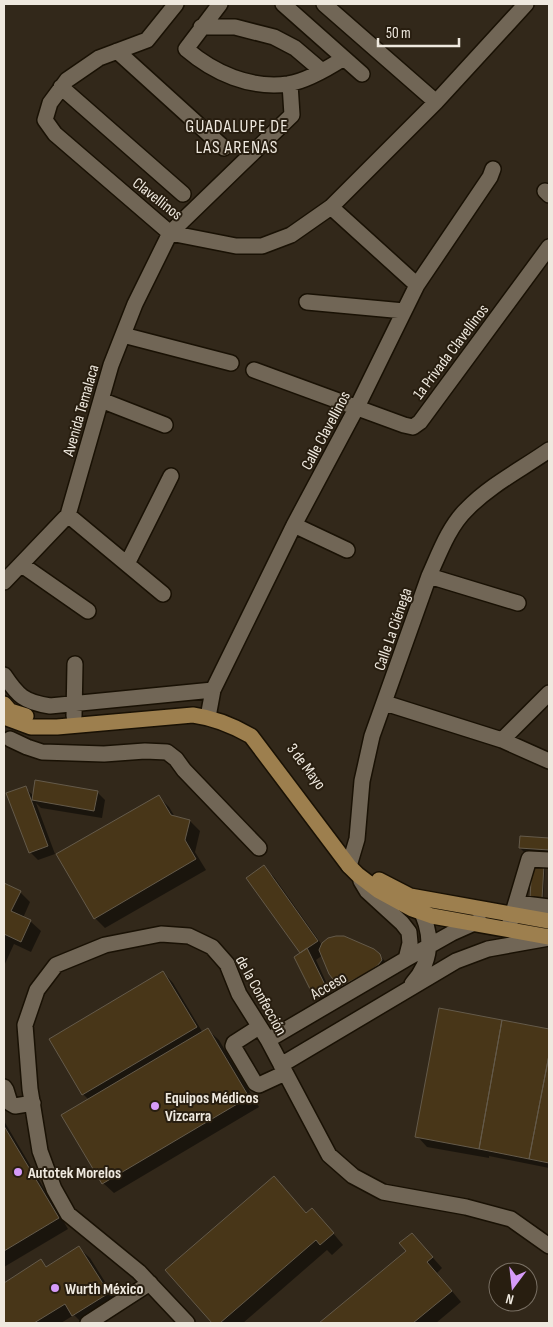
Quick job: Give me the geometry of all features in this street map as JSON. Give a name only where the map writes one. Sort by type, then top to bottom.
[{"type":"main road","name":"3 de Mayo","points":[[6,711],[25,716],[46,717],[74,711],[177,708],[227,714],[248,726],[267,742],[353,866],[363,868],[380,881],[414,896],[513,916],[549,921]]},
{"type":"main road","points":[[46,717],[57,727],[209,713]]},
{"type":"main road","points":[[353,866],[388,896],[422,913],[476,924],[513,916],[549,938]]},
{"type":"street","name":"Clavellinos","points":[[176,4],[147,40],[99,58],[67,80],[50,103],[45,120],[55,134],[170,233],[236,246],[262,246],[291,235],[331,207],[436,102],[526,4]]},
{"type":"street","points":[[220,4],[200,27],[186,48],[221,73],[254,84],[290,84],[322,71],[344,58]]},
{"type":"street","points":[[283,4],[362,74]]},
{"type":"street","points":[[324,4],[436,102]]},
{"type":"street","points":[[200,27],[235,27],[274,37],[295,48],[322,71]]},
{"type":"street","points":[[117,51],[224,148]]},
{"type":"street","name":"Avenida Temalaca","points":[[4,582],[68,515],[111,365],[135,304],[170,233],[292,115],[290,84]]},
{"type":"street","points":[[62,87],[183,194]]},
{"type":"street","name":"Calle Clavellinos","points":[[209,713],[212,690],[294,525],[357,407],[417,286],[490,177],[493,169]]},
{"type":"street","points":[[331,207],[417,286]]},
{"type":"street","name":"1a Privada Clavellinos","points":[[254,370],[413,427],[420,422],[549,247]]},
{"type":"street","points":[[307,302],[404,311]]},
{"type":"street","points":[[123,335],[231,363]]},
{"type":"street","points":[[101,400],[165,425]]},
{"type":"street","name":"Calle La Ciénega","points":[[353,866],[362,781],[372,736],[429,576],[440,552],[466,509],[549,450]]},
{"type":"street","points":[[128,564],[171,476]]},
{"type":"street","points":[[68,515],[163,594]]},
{"type":"street","points":[[294,525],[347,550]]},
{"type":"street","points":[[22,565],[88,611]]},
{"type":"street","points":[[429,576],[518,603]]},
{"type":"street","points":[[75,664],[74,711],[113,699],[212,690]]},
{"type":"street","points":[[4,675],[16,693],[33,704],[46,717],[7,740]]},
{"type":"street","points":[[502,740],[549,693]]},
{"type":"street","points":[[385,703],[502,740],[549,760]]},
{"type":"street","points":[[7,740],[42,752],[95,754],[145,751],[166,752],[176,759],[184,770],[259,848]]},
{"type":"street","points":[[513,916],[529,859],[549,860]]},
{"type":"street","points":[[353,866],[367,891],[402,923],[409,932],[410,943],[406,959]]},
{"type":"street","points":[[408,989],[420,976],[429,947],[430,936],[414,896]]},
{"type":"street","points":[[513,916],[549,906]]},
{"type":"street","name":"Acceso","points":[[268,1040],[452,933],[476,924],[496,912]]},
{"type":"street","name":"de la Confección","points":[[187,1323],[139,1272],[68,1214],[54,1189],[40,1151],[27,1055],[25,1025],[37,990],[56,965],[105,945],[161,934],[189,936],[212,947],[228,964],[239,994],[268,1040],[329,1155],[353,1176],[383,1192],[466,1207],[511,1220],[549,1246]]},
{"type":"street","points":[[259,1027],[234,1043],[234,1046],[255,1083],[259,1085],[283,1069],[307,1048],[456,960],[488,949],[549,938]]},
{"type":"street","points":[[355,989],[368,1012]]},
{"type":"street","points":[[294,1026],[307,1048]]},
{"type":"street","points":[[4,1087],[10,1103],[16,1106],[33,1103]]},
{"type":"street","points":[[88,1323],[150,1283]]},
{"type":"building","points":[[35,780],[98,791],[94,811],[32,800]]},
{"type":"building","points":[[26,786],[48,846],[29,853],[6,793]]},
{"type":"building","points":[[159,795],[171,815],[190,820],[185,840],[196,859],[94,919],[56,854]]},
{"type":"building","points":[[520,836],[549,838],[549,850],[519,848]]},
{"type":"building","points":[[532,864],[544,865],[542,899],[530,898]]},
{"type":"building","points":[[264,865],[318,941],[300,953],[246,878]]},
{"type":"building","points":[[4,883],[21,891],[11,911],[31,920],[21,942],[4,934]]},
{"type":"building","points":[[344,936],[374,949],[380,954],[382,960],[367,973],[339,987],[329,974],[319,950],[322,943],[328,938]]},
{"type":"building","points":[[307,948],[327,989],[313,995],[294,957]]},
{"type":"building","points":[[163,971],[197,1027],[82,1095],[49,1039]]},
{"type":"building","points":[[439,1008],[502,1020],[479,1149],[415,1137]]},
{"type":"building","points":[[502,1020],[549,1029],[549,1055],[529,1159],[479,1149]]},
{"type":"building","name":"Equipos Médicos Vizcarra","points":[[208,1028],[249,1097],[102,1184],[61,1115]]},
{"type":"building","points":[[549,1055],[549,1163],[529,1159]]},
{"type":"building","name":"Autotek Morelos","points":[[4,1126],[59,1218],[4,1251]]},
{"type":"building","points":[[274,1176],[306,1213],[312,1208],[334,1233],[320,1245],[316,1240],[220,1323],[212,1323],[165,1270]]},
{"type":"building","points":[[412,1233],[433,1257],[427,1262],[452,1291],[413,1323],[319,1323],[406,1251],[399,1243]]},
{"type":"building","name":"Wurth México","points":[[79,1246],[109,1293],[72,1316],[65,1304],[34,1323],[4,1323],[4,1283],[41,1259],[46,1267]]},
{"type":"place","name":"Equipos Médicos Vizcarra","points":[[155,1106]]},
{"type":"place","name":"Autotek Morelos","points":[[18,1172]]},
{"type":"place","name":"Wurth México","points":[[55,1288]]},
{"type":"district","name":"GUADALUPE DE LAS ARENAS","points":[[237,136]]}]
